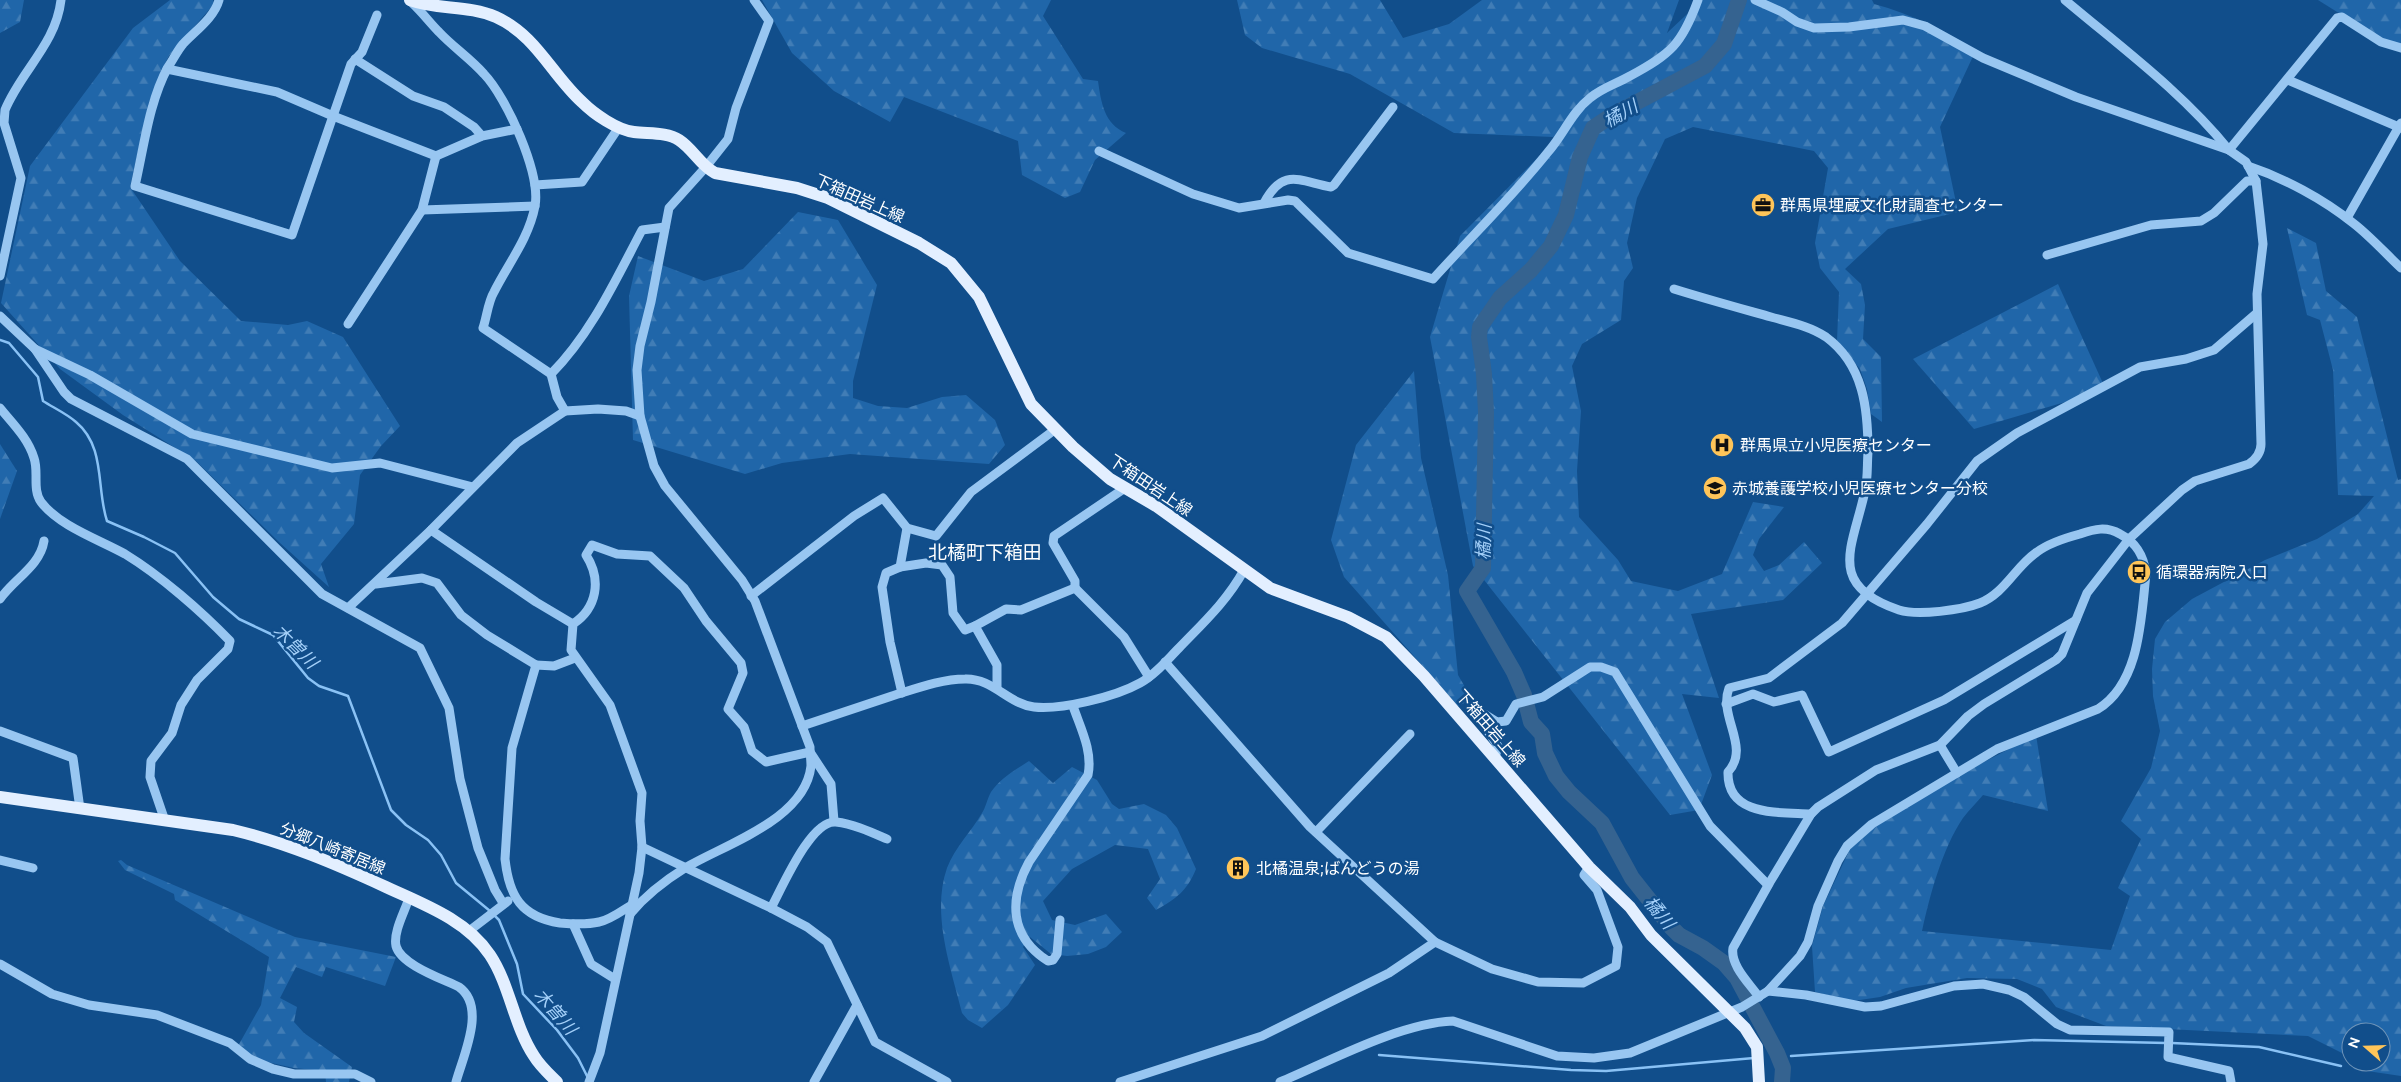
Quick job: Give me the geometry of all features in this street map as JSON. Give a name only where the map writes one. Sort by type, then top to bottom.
[{"type":"main road","name":"下箱田岩上線","points":[[409,0],[431,6],[469,9],[503,21],[531,42],[546,57],[582,102],[618,127],[632,132],[670,136],[679,140],[706,168],[715,173],[797,188],[828,198],[919,243],[950,264],[979,297],[1031,404],[1073,447],[1110,479],[1156,506],[1270,588],[1348,617],[1386,637],[1495,758],[1589,867],[1630,907],[1651,935],[1745,1028],[1757,1048],[1759,1082]]},
{"type":"main road","name":"分郷八崎寄居線","points":[[0,797],[233,830],[270,840],[332,863],[444,915],[469,931],[480,941],[492,957],[534,1056],[557,1082]]},
{"type":"street","points":[[0,276],[21,178],[4,123],[5,110],[50,37],[60,11],[61,0]]},
{"type":"street","points":[[219,0],[217,7],[182,46],[167,69],[154,104],[135,186],[292,235],[351,64],[362,52],[376,15]]},
{"type":"street","points":[[409,0],[484,74],[494,87],[517,129],[535,185],[535,206],[524,239],[492,294],[483,328],[551,374],[557,398],[565,411]]},
{"type":"street","points":[[630,914],[644,898],[685,868],[771,822],[785,811],[803,787],[811,767],[810,752],[802,726],[751,596],[738,574],[665,486],[654,466],[640,416],[637,385],[640,346],[669,208],[706,168],[728,139],[736,108],[769,21],[754,0]]},
{"type":"street","points":[[1099,151],[1194,194],[1239,208],[1288,200],[1295,201],[1348,253],[1433,279],[1549,152],[1576,112],[1590,98],[1611,84],[1636,73],[1665,55],[1677,44],[1688,29],[1698,0]]},
{"type":"street","points":[[1755,0],[1782,12],[1797,22],[1814,28],[1849,27],[1903,20],[1925,26],[1983,58],[2076,97],[2229,150],[2240,156],[2256,181],[2263,244],[2257,294],[2261,450],[2249,464],[2210,475],[2182,490],[2128,539],[2087,593],[2062,654],[2056,660],[1984,704],[1968,716],[1940,745],[1876,770],[1818,807],[1768,885],[1733,948],[1732,955],[1735,963],[1758,998]]},
{"type":"street","points":[[2068,1],[2200,116],[2229,150]]},
{"type":"street","points":[[2229,150],[2337,18],[2342,17],[2381,42],[2401,48]]},
{"type":"street","points":[[355,59],[413,96],[444,107],[474,127],[482,136]]},
{"type":"street","points":[[167,69],[277,92],[436,156],[482,136],[517,129]]},
{"type":"street","points":[[2288,80],[2400,126],[2347,218]]},
{"type":"street","points":[[1264,203],[1274,188],[1288,179],[1308,180],[1331,187],[1334,185],[1392,106]]},
{"type":"street","points":[[535,185],[582,182],[618,127]]},
{"type":"street","points":[[348,324],[422,210],[436,156]]},
{"type":"street","points":[[2248,166],[2264,171],[2334,208],[2401,268]]},
{"type":"street","points":[[2047,255],[2151,225],[2201,221],[2214,213],[2247,181],[2256,181]]},
{"type":"street","points":[[422,210],[535,206]]},
{"type":"street","points":[[551,374],[562,363],[612,289],[642,230],[665,227]]},
{"type":"street","points":[[1280,1082],[1379,1040],[1437,1022],[1453,1021],[1557,1056],[1594,1058],[1630,1053],[1730,1012],[1768,991],[1800,956],[1808,942],[1818,906],[1847,846],[1872,824],[1997,750],[2060,726],[2111,701],[2122,685],[2135,651],[2145,583],[2143,558],[2128,539],[2115,531],[2102,528],[2058,541],[2038,551],[1999,593],[1966,608],[1927,612],[1903,611],[1879,603],[1867,595],[1855,581],[1849,554],[1851,538],[1866,490],[1867,458],[1868,414],[1854,370],[1833,343],[1809,328],[1674,289]]},
{"type":"street","points":[[1812,814],[1759,810],[1735,799],[1728,778],[1728,772],[1734,766],[1738,747],[1726,704],[1729,688],[1769,678],[1784,669],[1842,623],[1977,461],[2017,433],[2140,367],[2186,359],[2214,350],[2257,313]]},
{"type":"street","points":[[0,316],[35,349],[64,392],[71,399],[187,459],[322,594],[420,648],[449,708],[460,779],[478,848],[501,905]]},
{"type":"street","points":[[35,349],[90,375],[192,434],[332,468],[380,463],[473,488]]},
{"type":"street","points":[[0,408],[27,441],[35,459],[37,493],[42,502],[65,523],[126,555],[203,613],[230,641],[228,650],[197,680],[181,705],[172,733],[151,761],[150,777],[165,821]]},
{"type":"street","points":[[348,608],[376,584],[517,443],[565,411],[598,409],[626,411],[640,416]]},
{"type":"street","points":[[751,596],[854,516],[883,498],[907,528],[936,536],[971,492],[1053,431]]},
{"type":"street","points":[[1125,488],[1054,536],[1053,543],[1075,581],[1075,588],[1124,637],[1149,677]]},
{"type":"street","points":[[900,567],[907,528]]},
{"type":"street","points":[[431,530],[536,602],[574,624]]},
{"type":"street","points":[[0,599],[36,560],[43,550],[44,541]]},
{"type":"street","points":[[591,1078],[633,904],[642,847],[640,821],[642,793],[610,705],[571,650],[574,624],[585,616],[594,601],[596,582],[591,562],[586,555],[592,545],[617,554],[650,556],[684,588],[706,621],[741,664],[743,673],[728,709],[744,727],[752,751],[766,762],[810,752]]},
{"type":"street","points":[[902,693],[890,642],[882,587],[886,573],[900,567],[926,563],[942,565],[950,577],[953,613],[965,630],[1006,609],[1021,610],[1075,588]]},
{"type":"street","points":[[802,726],[902,693],[957,679],[983,681],[1023,705],[1048,708],[1073,706],[1131,687],[1149,677],[1218,608],[1233,591],[1244,570]]},
{"type":"street","points":[[376,584],[422,578],[437,583],[461,614],[487,635],[536,665],[554,666],[575,658]]},
{"type":"street","points":[[1726,704],[1752,694],[1774,702],[1802,695],[1829,752],[1944,700],[2076,620]]},
{"type":"street","points":[[975,626],[997,665],[997,688]]},
{"type":"street","points":[[1165,662],[1316,832],[1435,942],[1492,969],[1538,982],[1583,984],[1603,975],[1616,966],[1618,947],[1597,890],[1584,875],[1589,867]]},
{"type":"street","points":[[536,665],[512,748],[505,859],[507,877],[515,898],[529,912],[542,920],[573,924],[600,922],[633,904]]},
{"type":"street","points":[[1495,758],[1498,746],[1475,712],[1478,710],[1497,722],[1506,721],[1516,704],[1543,697],[1590,667],[1601,667],[1615,672],[1710,826],[1768,885]]},
{"type":"street","points":[[1060,920],[1057,954],[1053,960],[1048,960],[1031,946],[1020,928],[1014,904],[1022,876],[1029,862],[1088,774],[1090,765],[1088,751],[1073,706]]},
{"type":"street","points":[[0,731],[73,758],[80,809]]},
{"type":"street","points":[[1316,832],[1410,734]]},
{"type":"street","points":[[1940,745],[1957,773]]},
{"type":"street","points":[[810,752],[831,784],[834,821]]},
{"type":"street","points":[[771,908],[812,834],[834,821],[851,824],[887,839]]},
{"type":"street","points":[[642,847],[808,927],[827,942],[875,1042],[947,1082]]},
{"type":"street","points":[[0,860],[33,868]]},
{"type":"street","points":[[409,898],[397,933],[396,945],[399,953],[409,962],[465,991],[473,1004],[472,1026],[456,1082]]},
{"type":"street","points":[[469,931],[501,905],[515,898]]},
{"type":"street","points":[[573,924],[591,964],[615,979]]},
{"type":"street","points":[[1120,1082],[1262,1036],[1389,973],[1435,942]]},
{"type":"street","points":[[0,964],[52,994],[89,1005],[157,1015],[230,1043],[250,1059],[273,1068],[294,1074],[355,1074],[371,1082]]},
{"type":"street","points":[[1768,991],[1806,995],[1865,1007],[1881,1006],[1954,986],[1983,984],[2009,990],[2024,997],[2057,1024],[2070,1030],[2169,1034],[2168,1057],[2229,1071],[2230,1082]]},
{"type":"street","points":[[814,1082],[857,1005]]},
{"type":"green space","points":[[0,0],[24,0],[20,22],[0,33]]},
{"type":"green space","points":[[170,0],[213,0],[214,4],[168,57],[149,102],[130,187],[180,261],[241,321],[288,325],[307,321],[343,337],[400,426],[381,446],[360,475],[354,524],[321,564],[329,587],[280,543],[196,461],[123,415],[60,369],[1,303],[30,166],[133,28]]},
{"type":"green space","points":[[762,0],[1051,0],[1043,16],[1083,79],[1098,81],[1102,104],[1108,118],[1126,133],[1095,160],[1080,192],[1065,198],[1022,175],[1018,141],[904,97],[890,122],[834,91],[792,53]]},
{"type":"green space","points":[[1237,0],[1380,0],[1403,38],[1449,24],[1482,0],[1679,0],[1667,33],[1702,0],[1872,0],[1874,4],[1927,24],[1975,52],[1940,127],[1958,212],[1888,229],[1845,269],[1861,284],[1865,305],[1863,339],[1881,357],[1882,422],[1871,414],[1867,389],[1860,369],[1837,341],[1839,292],[1820,268],[1815,243],[1828,168],[1814,151],[1693,127],[1665,139],[1637,198],[1627,243],[1633,268],[1624,281],[1621,320],[1582,344],[1572,366],[1581,411],[1577,471],[1579,517],[1618,560],[1631,581],[1678,591],[1722,574],[1753,502],[1784,507],[1759,539],[1753,555],[1764,571],[1779,565],[1804,542],[1822,563],[1783,600],[1691,614],[1719,698],[1682,694],[1712,775],[1699,810],[1670,815],[1473,566],[1430,337],[1460,236],[1574,121],[1553,137],[1454,133],[1350,74],[1262,48],[1245,35]]},
{"type":"green space","points":[[2318,0],[2401,0],[2401,44],[2382,40]]},
{"type":"green space","points":[[798,212],[838,220],[877,285],[853,381],[853,398],[878,406],[907,408],[942,397],[966,395],[995,420],[1005,445],[989,464],[850,454],[782,463],[745,474],[633,440],[629,296],[638,256],[704,281],[743,269]]},
{"type":"green space","points":[[2287,228],[2316,243],[2326,291],[2357,317],[2398,480],[2401,479],[2401,1076],[2374,1072],[2391,1072],[2391,1022],[2341,1022],[2341,1052],[2308,1036],[2106,1026],[2056,1007],[2042,989],[2017,979],[1967,978],[1906,988],[1880,997],[1853,1001],[1815,992],[1812,946],[1823,906],[1850,849],[1875,827],[1959,775],[2036,735],[2048,811],[1983,795],[1963,818],[1949,844],[1933,888],[1922,931],[2111,950],[2130,896],[2118,888],[2141,839],[2121,821],[2151,768],[2160,731],[2153,696],[2152,669],[2155,639],[2165,622],[2192,599],[2265,560],[2317,539],[2358,514],[2374,496],[2338,495],[2333,370],[2320,320],[2307,315]]},
{"type":"green space","points":[[2058,284],[2106,390],[1974,429],[1913,359]]},
{"type":"green space","points":[[1414,371],[1421,458],[1448,575],[1458,675],[1472,699],[1458,706],[1344,577],[1331,540],[1356,445]]},
{"type":"green space","points":[[0,444],[17,471],[0,519]]},
{"type":"green space","points":[[1029,761],[1053,783],[1072,767],[1097,780],[1112,804],[1119,809],[1144,804],[1166,815],[1177,828],[1196,869],[1185,889],[1156,910],[1147,898],[1160,879],[1148,849],[1115,845],[1072,869],[1043,901],[1052,920],[1075,925],[1106,914],[1122,932],[1106,947],[1088,954],[1067,956],[1051,954],[1030,937],[1023,947],[1035,965],[1008,1005],[982,1028],[968,1020],[962,1013],[944,941],[941,904],[943,886],[950,860],[982,813],[991,792],[1004,778]]},
{"type":"green space","points":[[121,860],[127,865],[295,937],[396,957],[385,986],[326,967],[322,977],[296,967],[280,998],[297,1007],[294,1022],[304,1033],[352,1067],[349,1082],[326,1082],[325,1071],[294,1068],[258,1060],[238,1046],[261,1005],[269,957],[175,900],[174,894],[125,870],[118,861]]},
{"type":"waterway","name":"橘川","points":[[1739,0],[1724,44],[1705,66],[1611,116],[1593,128],[1580,157],[1566,215],[1551,246],[1531,270],[1500,298],[1480,327],[1479,337],[1484,374],[1486,412],[1483,568],[1467,591],[1514,672],[1524,695],[1531,722],[1542,734],[1545,753],[1556,776],[1569,792],[1602,823],[1632,878],[1670,926],[1679,935],[1703,948],[1724,963],[1737,978],[1777,1053],[1783,1068],[1782,1082]]},
{"type":"waterway","name":"木曽川","points":[[0,340],[9,343],[38,377],[43,401],[76,422],[92,443],[99,468],[107,521],[175,553],[213,597],[239,619],[273,635],[308,678],[319,686],[348,696],[391,810],[406,825],[428,840],[441,855],[456,883],[490,911]]},
{"type":"waterway","name":"木曽川","points":[[494,915],[499,920],[517,964],[523,994],[557,1030],[578,1058],[588,1078]]},
{"type":"waterway","points":[[1791,1056],[2034,1040],[2166,1043]]},
{"type":"waterway","points":[[2172,1043],[2259,1047],[2341,1066]]},
{"type":"waterway","points":[[1379,1055],[1606,1071],[1754,1058]]},
{"type":"place","name":"群馬県埋蔵文化財調査センター","points":[[1763,205]]},
{"type":"place","name":"群馬県立小児医療センター","points":[[1722,445]]},
{"type":"place","name":"赤城養護学校小児医療センター分校","points":[[1715,488]]},
{"type":"place","name":"循環器病院入口","points":[[2139,572]]},
{"type":"place","name":"北橘温泉;ばんどうの湯","points":[[1238,868]]},
{"type":"district","name":"北橘町下箱田","points":[[985,552]]}]
